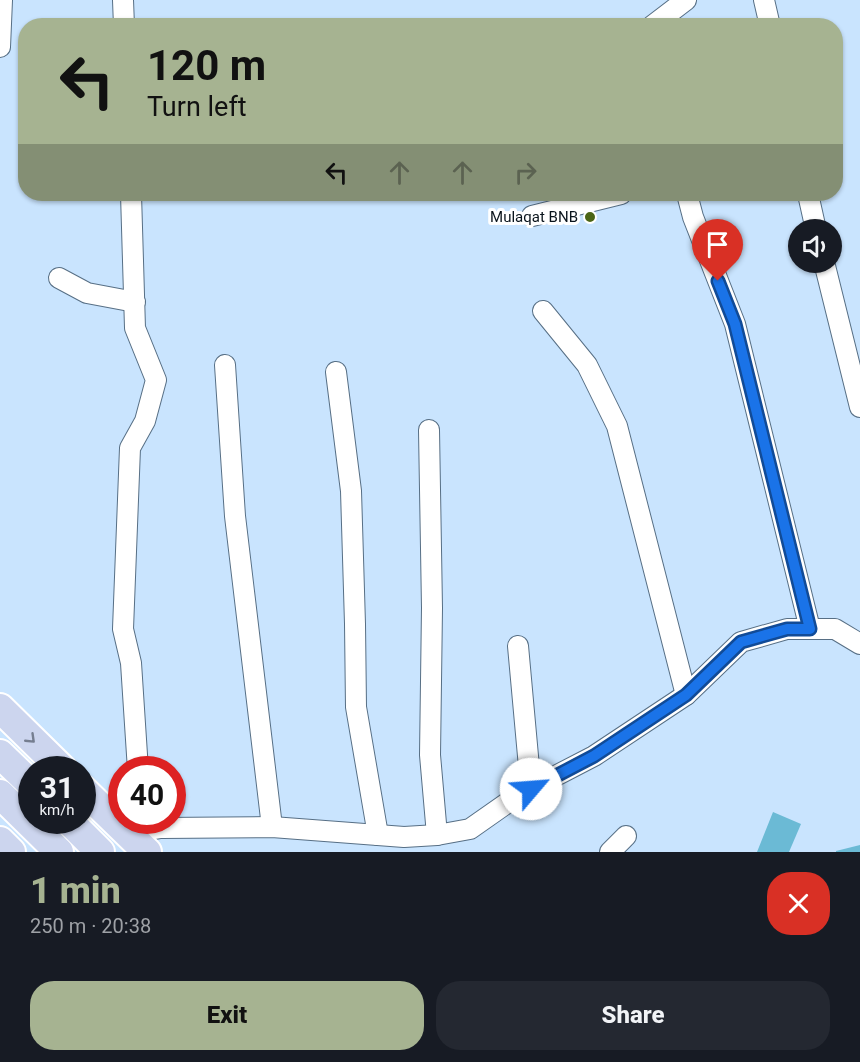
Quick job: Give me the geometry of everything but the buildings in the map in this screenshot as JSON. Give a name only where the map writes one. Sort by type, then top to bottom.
[{"type":"highway","points":[[0,708],[49,756]]},
{"type":"highway","points":[[0,754],[18,771]]},
{"type":"highway","points":[[0,794],[59,852]]},
{"type":"highway","points":[[96,800],[142,836]]},
{"type":"highway","points":[[82,834],[99,852]]},
{"type":"highway","points":[[0,841],[11,852]]},
{"type":"street","points":[[0,47],[2,0]]},
{"type":"street","points":[[123,0],[124,18]]},
{"type":"street","points":[[662,18],[686,0]]},
{"type":"street","points":[[764,0],[768,18]]},
{"type":"street","points":[[131,201],[135,328],[156,380],[145,421],[130,448],[123,629],[131,663],[137,756]]},
{"type":"street","points":[[532,216],[593,201]]},
{"type":"street","points":[[689,201],[735,324],[810,629]]},
{"type":"street","points":[[810,201],[814,219]]},
{"type":"street","points":[[827,273],[860,407]]},
{"type":"street","points":[[59,278],[87,293],[135,302]]},
{"type":"street","points":[[543,311],[587,365],[617,426],[686,695]]},
{"type":"street","points":[[225,365],[235,516],[272,827]]},
{"type":"street","points":[[336,372],[351,491],[356,707],[378,835]]},
{"type":"street","points":[[429,430],[432,608],[430,755],[437,835]]},
{"type":"street","points":[[142,836],[161,828],[272,827],[404,837],[437,835],[471,829],[518,796],[594,756],[686,695],[741,642],[787,629],[835,629],[857,638]]},
{"type":"street","points":[[518,646],[531,789]]},
{"type":"street","points":[[610,852],[626,836]]},
{"type":"place","name":"Mulaqat BNB","points":[[590,217]]},
{"type":"route","points":[[531,789],[594,756],[686,695],[741,642],[787,629],[810,629],[735,324],[718,281]]}]
